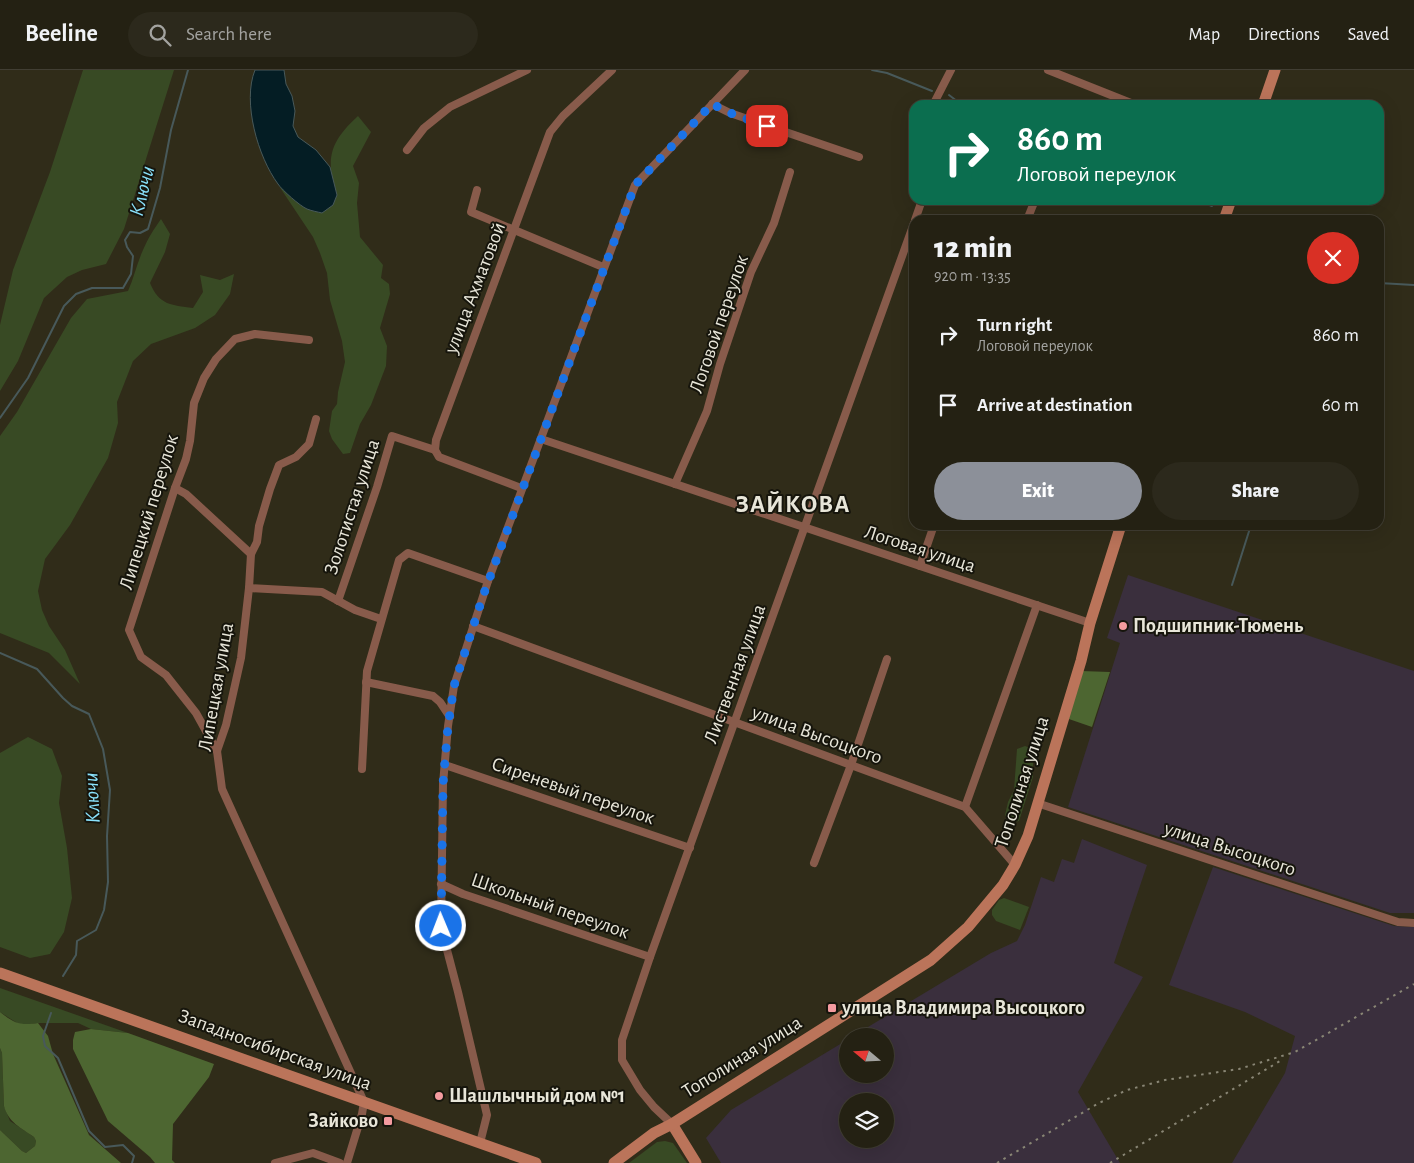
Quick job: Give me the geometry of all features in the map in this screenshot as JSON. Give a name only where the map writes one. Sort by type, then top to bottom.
[{"type":"main road","points":[[1265,100],[1274,70]]},
{"type":"main road","name":"Тополиная улица","points":[[614,1163],[654,1133],[672,1124],[931,960],[968,927],[1003,885],[1015,865],[1028,836],[1090,623],[1119,530]]},
{"type":"main road","name":"Западносибирская улица","points":[[0,972],[536,1163]]},
{"type":"main road","name":"Тополиная улица","points":[[672,1124],[696,1163]]},
{"type":"street","points":[[406,150],[424,128],[450,107],[527,70]]},
{"type":"street","name":"улица Ахматовой","points":[[435,450],[436,440],[460,371],[515,230],[550,132],[562,116],[612,70]]},
{"type":"street","points":[[480,1143],[487,1115],[461,1001],[441,926],[440,884],[445,765],[454,686],[521,488],[635,185],[745,70]]},
{"type":"street","points":[[936,100],[951,70]]},
{"type":"street","points":[[1048,70],[1123,100]]},
{"type":"street","points":[[712,104],[730,113],[859,157]]},
{"type":"street","name":"Логовой переулок","points":[[675,484],[707,411],[720,364],[751,272],[774,223],[790,172]]},
{"type":"street","points":[[477,190],[471,212],[603,267]]},
{"type":"street","name":"Лиственная улица","points":[[672,1124],[640,1090],[622,1060],[622,1040],[650,957],[909,235]]},
{"type":"street","name":"Липецкий переулок","points":[[217,751],[196,712],[166,675],[141,657],[129,630],[190,441],[194,403],[204,378],[216,359],[236,339],[255,334],[309,340]]},
{"type":"street","name":"Липецкая улица","points":[[316,419],[309,444],[296,456],[280,465],[270,489],[259,526],[257,542],[251,554],[241,658],[226,725],[217,751],[222,788],[364,1102]]},
{"type":"street","name":"Золотистая улица","points":[[338,602],[377,487],[392,436],[435,450]]},
{"type":"street","name":"Логовая улица","points":[[541,439],[1090,623]]},
{"type":"street","points":[[435,450],[439,457],[521,488]]},
{"type":"street","points":[[175,488],[186,494],[251,554]]},
{"type":"street","points":[[920,566],[932,530]]},
{"type":"street","points":[[362,768],[367,671],[399,560],[408,553],[488,581]]},
{"type":"street","points":[[249,588],[322,592],[355,610],[381,619]]},
{"type":"street","points":[[965,807],[1037,605]]},
{"type":"street","name":"улица Высоцкого","points":[[473,626],[965,807],[1015,865]]},
{"type":"street","points":[[814,863],[886,659]]},
{"type":"street","points":[[366,682],[433,696],[440,702],[450,718]]},
{"type":"street","name":"Сиреневый переулок","points":[[445,765],[690,848]]},
{"type":"street","name":"улица Высоцкого","points":[[1037,803],[1398,922],[1414,923]]},
{"type":"street","name":"Школьный переулок","points":[[440,884],[463,894],[650,957]]},
{"type":"street","points":[[347,1163],[364,1102]]},
{"type":"street","points":[[275,1163],[313,1153],[340,1163]]},
{"type":"shaded area","points":[[1128,575],[1414,671],[1414,913],[1390,913],[1068,807],[1120,643],[1107,638]]},
{"type":"shaded area","points":[[1082,839],[1147,865],[1114,963],[1143,977],[1078,1092],[1120,1163],[721,1163],[706,1138],[731,1110],[839,1045],[839,1083],[894,1083],[894,1028],[866,1028],[991,953],[1017,941],[1025,925],[1041,877],[1054,882],[1062,859],[1074,863]]},
{"type":"shaded area","points":[[1213,867],[1394,926],[1414,927],[1414,1163],[1232,1163],[1285,1073],[1295,1036],[1245,1012],[1169,985]]},
{"type":"green space","points":[[83,70],[174,70],[124,229],[106,264],[82,270],[67,277],[44,298],[18,361],[0,391],[0,325],[13,270],[50,172]]},
{"type":"green space","points":[[358,116],[371,132],[353,166],[359,183],[357,203],[360,237],[383,265],[381,278],[389,284],[390,294],[380,328],[387,346],[386,366],[371,405],[360,424],[350,453],[343,454],[332,439],[329,431],[332,411],[337,404],[345,362],[342,341],[330,300],[327,273],[313,237],[279,186],[307,209],[337,195],[331,171],[332,152],[342,133]]},
{"type":"green space","points":[[161,219],[170,234],[165,252],[150,283],[157,296],[162,300],[172,305],[193,308],[203,292],[200,275],[220,280],[234,274],[230,294],[215,315],[195,328],[151,344],[133,361],[117,402],[118,423],[108,458],[70,525],[45,559],[38,591],[42,610],[49,626],[65,650],[80,684],[49,653],[0,633],[0,436],[17,412],[71,318],[87,299],[128,291],[145,246]]},
{"type":"green space","points":[[1081,671],[1110,672],[1092,727],[1066,718]]},
{"type":"green space","points":[[28,737],[52,749],[62,776],[59,803],[67,848],[72,898],[64,932],[50,954],[30,958],[0,947],[0,753]]},
{"type":"green space","points":[[1025,746],[1033,749],[1033,777],[1019,821],[1010,823],[1005,815],[1008,802],[1014,790],[1017,749]]},
{"type":"green space","points":[[1004,898],[1029,907],[1020,930],[996,921],[992,915],[992,910],[999,900]]},
{"type":"green space","points":[[0,988],[128,1033],[91,1029],[78,1023],[38,1023],[25,1025],[17,1023],[0,1012]]},
{"type":"green space","points":[[0,1012],[18,1023],[38,1023],[48,1036],[53,1054],[89,1135],[121,1163],[0,1163],[0,1130],[26,1153],[35,1146],[36,1141],[34,1137],[12,1120],[4,1106],[2,1053],[0,1048]]},
{"type":"green space","points":[[91,1029],[128,1033],[214,1064],[209,1077],[173,1124],[172,1160],[175,1163],[155,1163],[108,1121],[73,1049],[75,1032]]},
{"type":"green space","points":[[0,1048],[2,1053],[4,1106],[10,1121],[34,1137],[36,1141],[35,1146],[26,1153],[0,1130]]},
{"type":"green space","points":[[657,1142],[673,1143],[687,1163],[629,1163]]},
{"type":"water","points":[[255,70],[284,70],[286,84],[292,96],[295,111],[293,126],[298,137],[316,150],[330,167],[337,195],[333,205],[322,213],[304,207],[287,194],[278,184],[264,159],[251,113],[251,83]]},
{"type":"waterway","name":"Ключи","points":[[0,418],[28,378],[64,306],[76,294],[92,288],[123,288],[131,274],[133,256],[125,240],[130,232],[140,233],[148,229],[160,188],[171,130],[188,70]]},
{"type":"waterway","points":[[872,70],[887,73],[932,91]]},
{"type":"waterway","points":[[949,95],[956,100]]},
{"type":"waterway","points":[[1384,283],[1414,285]]},
{"type":"waterway","points":[[1232,585],[1249,530]]},
{"type":"waterway","name":"Ключи","points":[[0,653],[37,669],[72,706],[89,714],[103,749],[110,790],[107,836],[108,882],[104,910],[96,930],[77,941],[76,955],[63,976]]},
{"type":"waterway","name":"Ключи","points":[[51,1013],[43,1036],[45,1046],[58,1058],[89,1131],[105,1147],[123,1145],[134,1156],[132,1163]]},
{"type":"railway","points":[[997,1163],[1099,1103],[1127,1090],[1165,1080],[1239,1069],[1295,1052],[1414,984]]},
{"type":"railway","points":[[1110,1163],[1280,1061]]},
{"type":"place","name":"Подшипник-Тюмень","points":[[1123,626]]},
{"type":"place","name":"улица Владимира Высоцкого","points":[[832,1008]]},
{"type":"place","name":"Шашлычный дом №1","points":[[439,1096]]},
{"type":"place","name":"Зайково","points":[[388,1121]]},
{"type":"district","name":"ЗАЙКОВА","points":[[793,504]]},
{"type":"route","points":[[441,926],[440,884],[443,784],[448,726],[454,686],[491,571],[635,185],[712,104],[730,113],[767,126]]}]
